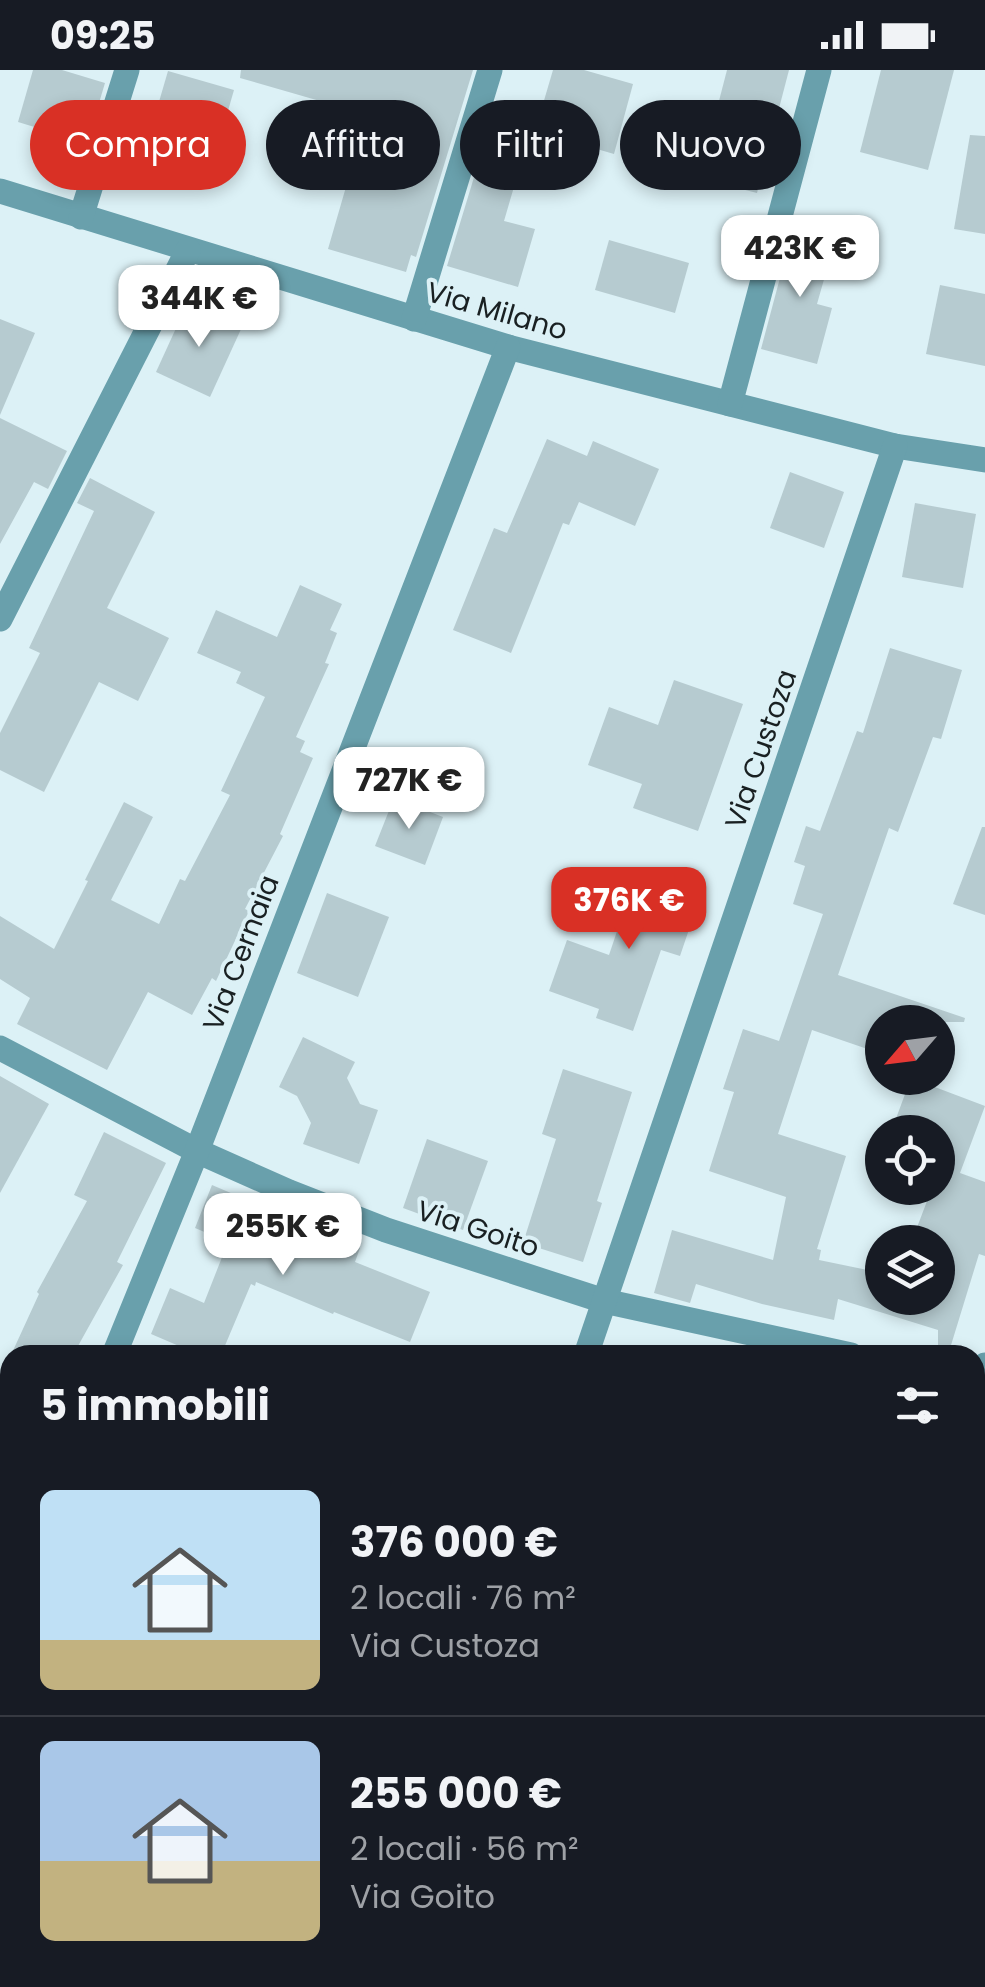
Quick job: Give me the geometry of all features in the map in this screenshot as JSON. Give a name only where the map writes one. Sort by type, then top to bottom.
[{"type":"street","points":[[81,217],[127,70]]},
{"type":"street","points":[[414,319],[490,70]]},
{"type":"street","points":[[730,404],[819,70]]},
{"type":"street","name":"Via Milano","points":[[0,191],[508,347],[895,446],[985,460]]},
{"type":"street","points":[[0,619],[188,250]]},
{"type":"street","name":"Via Cernaia","points":[[118,1345],[508,347]]},
{"type":"street","name":"Via Custoza","points":[[589,1345],[895,446]]},
{"type":"street","name":"Via Goito","points":[[0,1048],[197,1151],[386,1230],[604,1300],[806,1345]]},
{"type":"building","points":[[33,70],[62,70],[105,83],[100,100],[30,100],[30,126],[18,122]]},
{"type":"building","points":[[241,70],[473,70],[464,100],[460,100],[460,113],[440,178],[440,100],[316,100],[240,78]]},
{"type":"building","points":[[553,70],[584,70],[633,84],[629,100],[620,100],[620,132],[614,154],[600,150],[600,100],[544,100]]},
{"type":"building","points":[[727,70],[789,70],[781,100],[719,100]]},
{"type":"building","points":[[881,70],[954,70],[928,170],[860,152]]},
{"type":"building","points":[[168,71],[234,90],[231,100],[160,100]]},
{"type":"building","points":[[970,135],[985,136],[985,234],[954,229]]},
{"type":"building","points":[[345,190],[436,190],[416,257],[411,255],[406,272],[328,249]]},
{"type":"building","points":[[470,190],[513,190],[504,221],[535,229],[518,287],[447,266]]},
{"type":"building","points":[[793,229],[835,241],[817,304],[832,308],[817,364],[761,349]]},
{"type":"building","points":[[609,240],[689,263],[675,313],[595,290]]},
{"type":"building","points":[[940,285],[985,294],[985,366],[926,354]]},
{"type":"building","points":[[188,302],[242,327],[210,397],[156,372]]},
{"type":"building","points":[[0,319],[35,333],[0,415]]},
{"type":"building","points":[[0,418],[67,451],[48,489],[34,482],[0,544]]},
{"type":"building","points":[[547,439],[587,456],[593,441],[659,469],[635,526],[579,502],[569,525],[563,523],[511,653],[453,630],[494,528],[507,533]]},
{"type":"building","points":[[790,472],[844,492],[824,548],[770,528]]},
{"type":"building","points":[[90,478],[155,512],[107,608],[169,638],[138,701],[99,682],[44,792],[0,770],[0,733],[40,653],[29,648],[94,511],[77,503]]},
{"type":"building","points":[[915,503],[976,514],[963,588],[902,577]]},
{"type":"building","points":[[300,585],[342,604],[330,630],[337,633],[325,663],[329,664],[296,737],[305,741],[300,752],[313,758],[280,834],[283,836],[245,909],[249,911],[216,981],[212,978],[192,1015],[148,992],[107,1070],[17,1024],[30,998],[0,979],[0,916],[54,949],[124,802],[153,817],[111,900],[159,924],[180,879],[185,881],[230,795],[221,791],[265,697],[236,683],[241,672],[197,653],[216,610],[277,637]]},
{"type":"building","points":[[890,648],[962,670],[941,739],[933,737],[898,832],[889,828],[838,975],[927,1005],[865,1005],[865,1048],[812,1030],[778,1134],[846,1156],[817,1249],[821,1250],[819,1260],[865,1269],[865,1307],[838,1299],[834,1320],[696,1284],[690,1303],[654,1293],[672,1230],[773,1260],[786,1197],[709,1171],[734,1092],[723,1089],[743,1029],[779,1041],[823,914],[793,904],[805,866],[794,862],[806,826],[820,831],[857,731],[863,733]]},
{"type":"building","points":[[674,680],[743,704],[698,831],[633,808],[642,784],[588,765],[609,707],[658,725]]},
{"type":"building","points":[[394,798],[443,817],[425,865],[375,846]]},
{"type":"building","points":[[985,827],[985,915],[953,904]]},
{"type":"building","points":[[637,872],[701,894],[680,956],[661,950],[633,1031],[596,1018],[599,1009],[549,991],[567,940],[609,955]]},
{"type":"building","points":[[327,893],[389,917],[358,997],[297,973]]},
{"type":"building","points":[[303,1037],[355,1062],[347,1078],[360,1104],[378,1110],[359,1164],[303,1144],[311,1123],[297,1096],[279,1087]]},
{"type":"building","points":[[563,1069],[632,1092],[597,1201],[602,1203],[583,1262],[523,1243],[556,1139],[542,1134]]},
{"type":"building","points":[[0,1076],[49,1104],[0,1193]]},
{"type":"building","points":[[905,1095],[955,1095],[985,1106],[960,1173],[985,1182],[985,1256],[979,1254],[951,1345],[938,1345],[938,1330],[890,1315],[955,1315],[955,1225],[918,1225],[926,1205],[955,1205],[955,1115],[897,1115]]},
{"type":"building","points":[[104,1132],[166,1163],[117,1262],[123,1265],[79,1345],[16,1345],[37,1292],[87,1201],[74,1195]]},
{"type":"building","points":[[427,1139],[488,1161],[463,1230],[403,1208]]},
{"type":"building","points":[[212,1185],[360,1248],[355,1262],[430,1292],[410,1342],[256,1282],[255,1286],[251,1284],[225,1345],[177,1345],[151,1334],[170,1288],[204,1303],[228,1242],[195,1228]]}]
